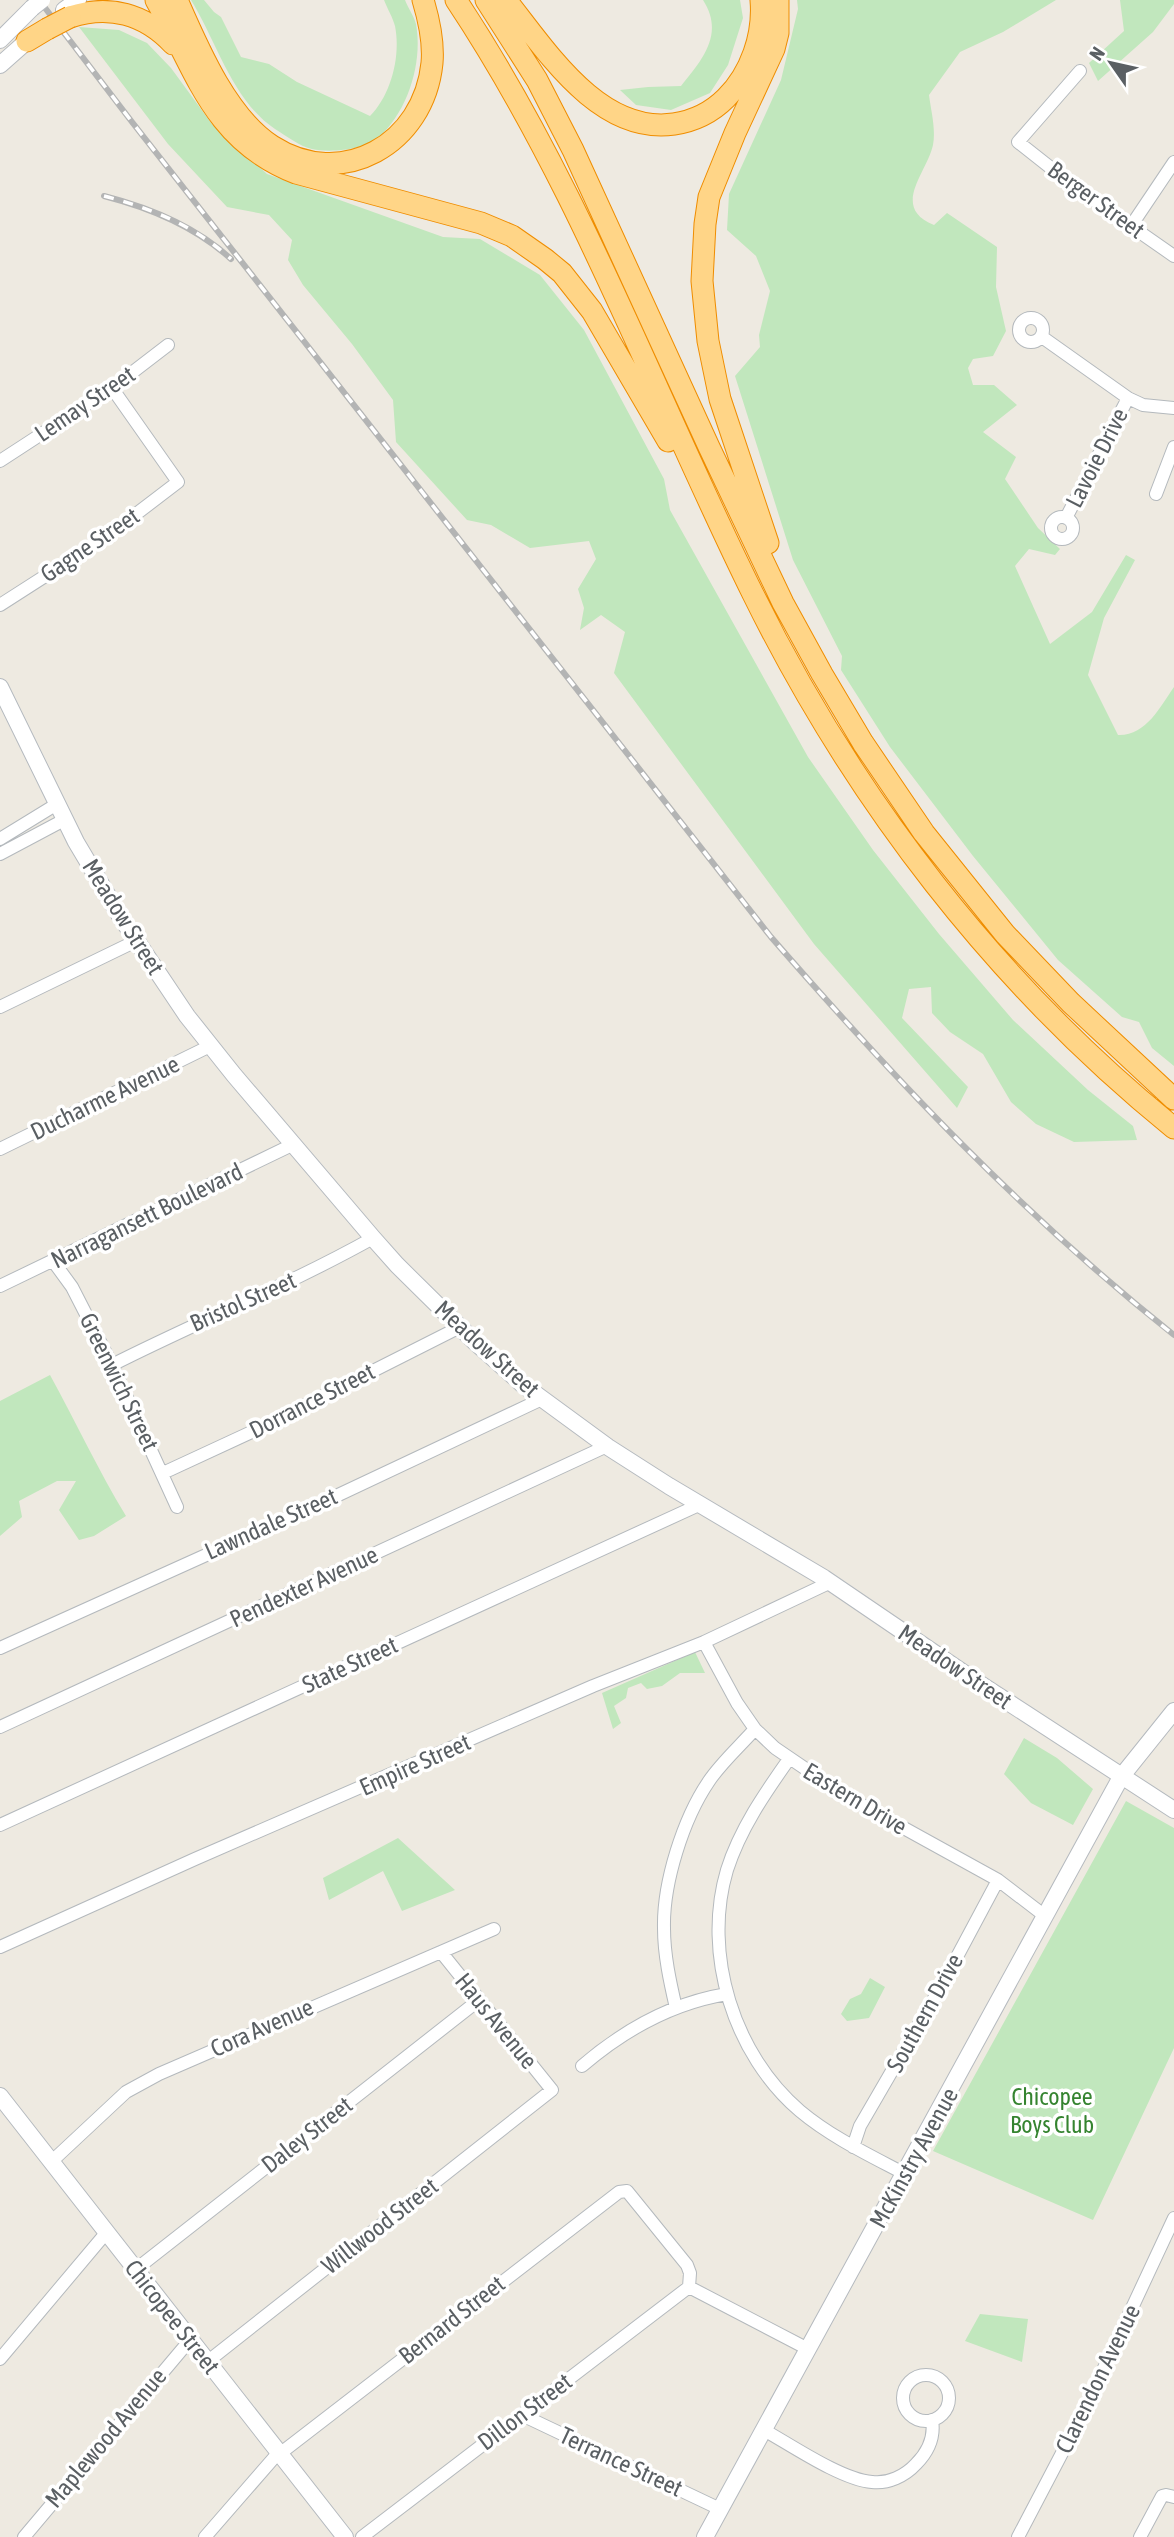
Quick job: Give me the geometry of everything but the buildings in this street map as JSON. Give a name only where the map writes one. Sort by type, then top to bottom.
[{"type":"highway","points":[[156,0],[212,106],[230,130],[252,150],[270,162],[296,173],[481,223],[512,236],[562,273],[578,291],[612,345],[735,558],[818,717],[889,824],[972,932],[1025,991],[1083,1049],[1174,1128]]},
{"type":"highway","points":[[177,0],[225,95],[246,125],[270,145],[288,154],[316,163],[334,164],[356,160],[376,152],[398,135],[415,113],[425,92],[432,65],[431,34],[423,0]]},
{"type":"highway","points":[[456,0],[506,79],[548,156],[735,558]]},
{"type":"highway","points":[[486,0],[537,80],[573,150],[709,447],[797,628],[863,743],[924,833],[1005,934],[1071,1003],[1174,1099]]},
{"type":"highway","points":[[506,0],[568,77],[589,96],[630,120],[658,125],[699,117],[717,106],[730,93],[742,78],[755,49],[761,18],[761,0]]},
{"type":"highway","points":[[778,0],[778,33],[774,49],[709,197],[702,281],[708,341],[720,399],[797,628]]},
{"type":"highway","points":[[27,41],[71,9],[89,12],[112,11],[143,20],[163,34],[195,74]]},
{"type":"main road","points":[[0,40],[37,4]]},
{"type":"main road","points":[[0,65],[27,41]]},
{"type":"main road","name":"Meadow Street","points":[[0,687],[64,820],[176,1002],[373,1238],[460,1326],[522,1384],[607,1446],[831,1582],[1174,1810]]},
{"type":"main road","points":[[1121,1777],[1174,1711]]},
{"type":"main road","name":"McKinstry Avenue","points":[[705,2537],[1121,1777]]},
{"type":"main road","name":"Chicopee Street","points":[[0,2096],[345,2537]]},
{"type":"street","name":"Berger Street","points":[[1080,71],[1018,142],[1075,187],[1174,256]]},
{"type":"street","points":[[1131,226],[1174,162]]},
{"type":"street","points":[[1042,337],[1128,398],[1143,405],[1174,408]]},
{"type":"street","name":"Lemay Street","points":[[0,461],[112,387],[168,345]]},
{"type":"street","name":"Gagne Street","points":[[0,605],[106,537],[178,482],[112,387]]},
{"type":"street","name":"Lavoie Drive","points":[[1066,518],[1128,398]]},
{"type":"street","points":[[1156,494],[1174,446]]},
{"type":"street","points":[[0,839],[57,804]]},
{"type":"street","points":[[0,853],[64,820]]},
{"type":"street","points":[[0,1007],[136,941]]},
{"type":"street","name":"Ducharme Avenue","points":[[0,1149],[210,1046]]},
{"type":"street","name":"Narragansett Boulevard","points":[[0,1286],[294,1144]]},
{"type":"street","name":"Bristol Street","points":[[112,1365],[319,1268],[373,1238]]},
{"type":"street","name":"Greenwich Street","points":[[52,1261],[72,1287],[112,1365],[177,1507]]},
{"type":"street","name":"Dorrance Street","points":[[163,1473],[314,1401],[460,1326]]},
{"type":"street","name":"Lawndale Street","points":[[0,1648],[317,1505],[542,1399]]},
{"type":"street","name":"Pendexter Avenue","points":[[0,1727],[607,1446]]},
{"type":"street","name":"State Street","points":[[0,1825],[701,1504]]},
{"type":"street","name":"Empire Street","points":[[0,1947],[593,1686],[704,1642],[831,1582]]},
{"type":"street","name":"Eastern Drive","points":[[704,1642],[723,1680],[755,1729],[789,1759],[851,1799],[998,1880],[1045,1916]]},
{"type":"street","points":[[676,2008],[666,1958],[664,1926],[672,1867],[682,1838],[708,1782],[755,1729]]},
{"type":"street","points":[[789,1759],[758,1805],[727,1870],[720,1911],[721,1958],[727,1994],[738,2028],[764,2070],[798,2109],[853,2147],[905,2174]]},
{"type":"street","name":"Southern Drive","points":[[853,2147],[860,2126],[943,1983],[998,1880]]},
{"type":"street","name":"Cora Avenue","points":[[51,2162],[126,2092],[137,2085],[494,1929]]},
{"type":"street","name":"Haus Avenue","points":[[441,1952],[552,2090]]},
{"type":"street","points":[[582,2066],[614,2040],[650,2019],[698,1998],[727,1994]]},
{"type":"street","name":"Daley Street","points":[[135,2270],[479,2000]]},
{"type":"street","name":"Willwood Street","points":[[207,2362],[552,2090]]},
{"type":"street","name":"Bernard Street","points":[[205,2537],[279,2452],[618,2192],[627,2191],[687,2265],[690,2273],[689,2287]]},
{"type":"street","name":"Clarendon Avenue","points":[[1018,2537],[1083,2413],[1174,2218]]},
{"type":"street","points":[[0,2359],[106,2233]]},
{"type":"street","points":[[689,2287],[808,2349]]},
{"type":"street","name":"Dillon Street","points":[[362,2537],[689,2287]]},
{"type":"street","name":"Maplewood Avenue","points":[[24,2537],[190,2340]]},
{"type":"street","name":"Terrance Street","points":[[522,2415],[720,2509]]},
{"type":"street","points":[[764,2430],[853,2477],[879,2482],[904,2474],[923,2457],[933,2435],[932,2420]]},
{"type":"street","points":[[1140,2537],[1168,2497]]},
{"type":"green space","points":[[191,0],[204,0],[221,17],[241,57],[269,64],[297,82],[370,116],[389,86],[397,50],[395,26],[384,0],[405,0],[415,21],[418,39],[411,85],[398,114],[379,137],[365,145],[328,151],[303,146],[275,129],[247,103]]},
{"type":"green space","points":[[703,0],[740,0],[743,18],[728,65],[710,93],[671,110],[636,105],[620,90],[681,86],[703,56],[708,46],[712,24]]},
{"type":"green space","points":[[797,0],[1056,0],[1003,32],[960,52],[929,95],[934,139],[930,156],[915,189],[914,209],[921,218],[934,225],[947,213],[997,247],[996,287],[1006,331],[993,356],[973,359],[968,368],[973,385],[994,385],[1017,405],[983,432],[1016,457],[1005,479],[1038,528],[1060,549],[1055,555],[1029,549],[1015,566],[1050,644],[1092,612],[1126,555],[1135,560],[1104,618],[1088,675],[1118,735],[1137,731],[1144,726],[1174,687],[1174,1066],[1152,1048],[1139,1022],[1122,1017],[1058,960],[973,856],[890,747],[841,670],[842,656],[793,560],[735,376],[760,347],[759,335],[770,291],[756,256],[727,230],[729,194],[781,80],[798,9]]},
{"type":"green space","points":[[1120,0],[1174,0],[1174,4],[1153,32],[1098,81],[1089,63],[1124,31]]},
{"type":"green space","points":[[79,27],[119,30],[147,43],[171,68],[212,124],[267,174],[443,237],[480,239],[540,275],[584,330],[664,479],[670,510],[808,757],[873,850],[939,934],[1013,1020],[1088,1090],[1133,1126],[1137,1140],[1074,1142],[1036,1124],[1011,1102],[983,1054],[950,1032],[932,1013],[931,987],[909,989],[902,1018],[968,1087],[957,1108],[814,944],[614,673],[625,632],[601,615],[580,630],[584,608],[578,589],[596,559],[589,541],[530,548],[491,525],[467,520],[396,442],[393,400],[352,344],[303,285],[288,260],[292,240],[269,215],[227,207],[168,144]]},
{"type":"green space","points":[[50,1375],[126,1516],[94,1536],[79,1540],[59,1510],[76,1481],[57,1481],[19,1501],[22,1517],[0,1536],[0,1401]]},
{"type":"green space","points":[[695,1652],[705,1673],[680,1673],[662,1686],[647,1689],[641,1683],[628,1688],[626,1698],[614,1706],[621,1723],[613,1729],[602,1693]]},
{"type":"green space","points":[[1024,1738],[1057,1758],[1093,1789],[1073,1825],[1031,1803],[1004,1774]]},
{"type":"green space","name":"Chicopee Boys Club","points":[[1126,1801],[1174,1828],[1174,2048],[1093,2220],[933,2151]]},
{"type":"green space","points":[[398,1838],[455,1890],[402,1911],[383,1871],[329,1900],[323,1878]]},
{"type":"green space","points":[[870,1978],[885,1987],[869,2018],[847,2021],[841,2014],[850,1999],[861,1994]]},
{"type":"green space","points":[[980,2314],[1028,2319],[1022,2362],[965,2341]]},
{"type":"railway","points":[[39,0],[771,937],[914,1095],[1013,1195],[1174,1335]]},
{"type":"railway","points":[[104,196],[139,206],[172,220],[203,237],[231,259]]}]
